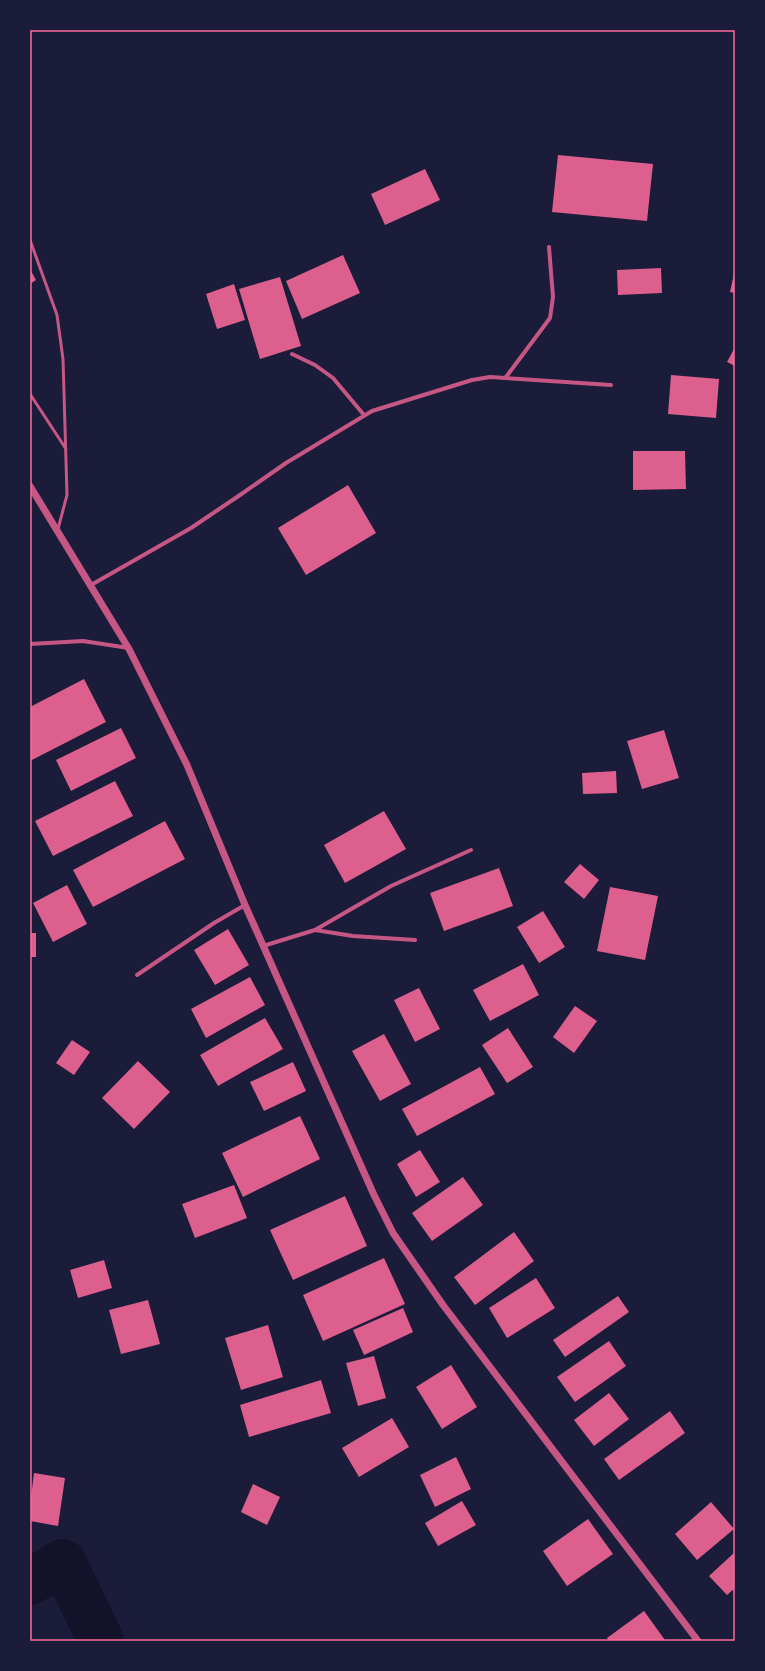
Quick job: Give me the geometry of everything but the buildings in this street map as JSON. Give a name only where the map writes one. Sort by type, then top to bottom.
[{"type":"street","points":[[506,377],[550,318],[553,297],[549,247]]},
{"type":"street","points":[[292,354],[315,365],[333,378],[364,415]]},
{"type":"street","points":[[91,585],[191,528],[286,462],[372,411],[413,397],[472,380],[490,377],[611,385]]},
{"type":"street","points":[[30,486],[129,648],[186,765],[263,946],[368,1182],[393,1233],[443,1305],[698,1641]]},
{"type":"street","points":[[30,644],[82,641],[129,648]]},
{"type":"street","points":[[263,946],[315,930],[391,886],[471,850]]},
{"type":"street","points":[[137,974],[214,923],[245,905]]},
{"type":"street","points":[[315,930],[353,936],[415,940]]},
{"type":"lane","points":[[30,240],[57,315],[63,359],[67,495],[58,531]]},
{"type":"lane","points":[[30,394],[66,450]]},
{"type":"waterway","points":[[30,1582],[63,1562],[101,1641]]}]
